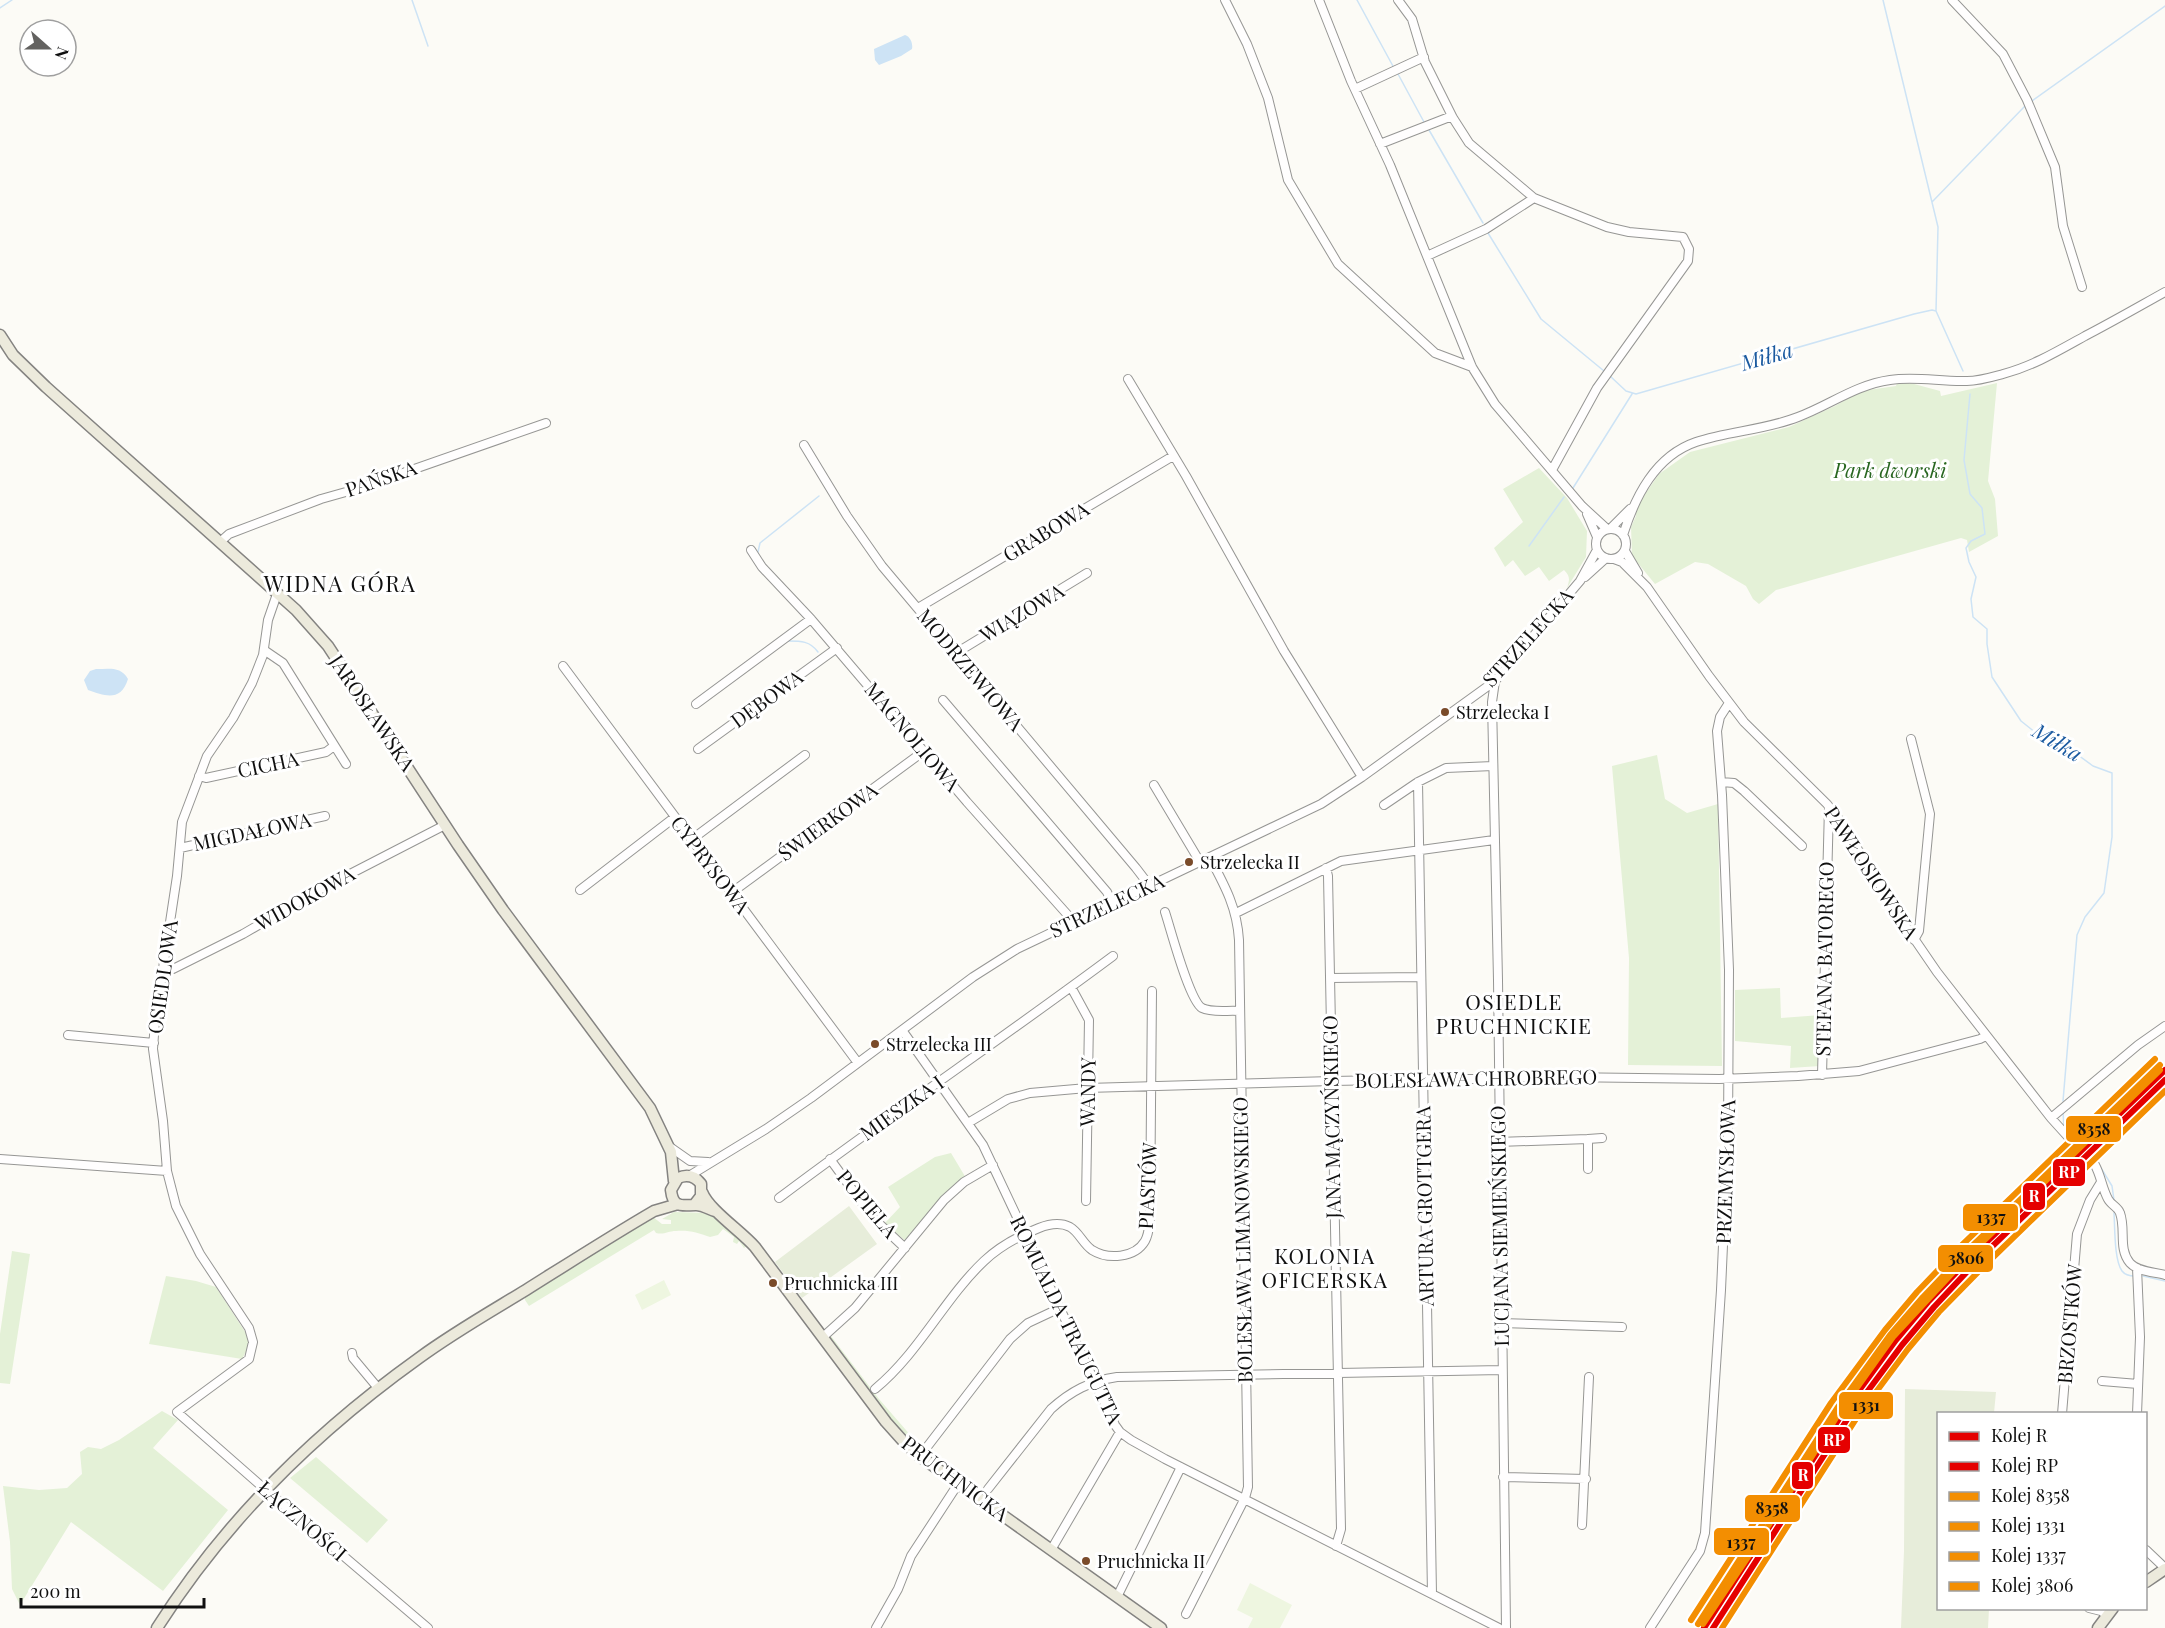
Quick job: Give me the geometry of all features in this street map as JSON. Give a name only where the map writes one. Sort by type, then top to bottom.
[{"type":"main road","name":"JAROSŁAWSKA","points":[[0,336],[14,355],[46,387],[296,610],[328,646],[503,910],[650,1108],[688,1176]]},
{"type":"main road","name":"JAROSŁAWSKA","points":[[671,1149],[673,1186]]},
{"type":"main road","points":[[157,1628],[216,1547],[266,1490],[306,1450],[378,1388],[448,1338],[654,1211],[669,1196],[673,1186],[688,1176],[701,1188],[700,1200],[694,1205],[684,1207],[678,1204],[674,1200],[673,1186]]},
{"type":"main road","name":"PRUCHNICKA","points":[[701,1188],[715,1211],[743,1233],[755,1247],[903,1441],[958,1484],[1156,1627]]},
{"type":"main road","points":[[654,1211],[678,1204]]},
{"type":"main road","name":"PRUCHNICKA","points":[[694,1205],[715,1211]]},
{"type":"main road","points":[[2147,1580],[2165,1566]]},
{"type":"main road","points":[[2098,1628],[2109,1612]]},
{"type":"street","points":[[1225,0],[1247,44],[1269,99],[1288,180],[1338,264],[1435,353],[1472,367]]},
{"type":"street","points":[[1319,0],[1472,367],[1496,404],[1582,506],[1608,529],[1616,530],[1623,536],[1626,543],[1624,551],[1610,559],[1597,550],[1598,537],[1582,506]]},
{"type":"street","points":[[1398,0],[1412,19],[1424,57],[1452,116],[1469,143],[1534,198],[1607,227],[1629,232],[1683,237],[1689,249],[1688,261],[1597,388],[1552,470]]},
{"type":"street","points":[[1952,0],[2003,54],[2027,100],[2055,167],[2063,226],[2082,287]]},
{"type":"street","points":[[1355,89],[1424,57]]},
{"type":"street","points":[[1380,144],[1452,116]]},
{"type":"street","points":[[1427,256],[1486,229],[1534,198]]},
{"type":"street","points":[[1623,536],[1633,506],[1653,474],[1682,448],[1697,442],[1781,423],[1801,416],[1860,387],[1875,383],[1903,378],[1970,381],[2003,374],[2036,363],[2165,292]]},
{"type":"street","points":[[1128,379],[1284,651],[1362,777]]},
{"type":"street","name":"PAŃSKA","points":[[220,542],[229,534],[321,499],[360,488],[546,423]]},
{"type":"street","name":"MODRZEWIOWA","points":[[804,445],[847,516],[882,566],[1149,885]]},
{"type":"street","name":"GRABOWA","points":[[918,608],[1173,456]]},
{"type":"street","points":[[1598,537],[1633,506]]},
{"type":"street","name":"MAGNOLIOWA","points":[[752,550],[762,567],[812,619],[1074,922]]},
{"type":"street","name":"STRZELECKA","points":[[688,1176],[766,1129],[973,977],[1017,949],[1321,804],[1362,777],[1495,681],[1580,581],[1597,550]]},
{"type":"street","name":"PAWŁOSIOWSKA","points":[[1624,551],[1640,578],[1729,703],[1765,744],[1829,807],[1856,844],[1936,972],[2070,1139]]},
{"type":"street","name":"STRZELECKA","points":[[1580,581],[1610,559]]},
{"type":"street","name":"PAWŁOSIOWSKA","points":[[1610,559],[1622,562],[1640,578]]},
{"type":"street","name":"WIĄZOWA","points":[[956,653],[1087,573]]},
{"type":"street","name":"OSIEDLOWA","points":[[177,1412],[249,1359],[253,1342],[249,1328],[200,1254],[176,1206],[167,1172],[154,1043],[155,1021],[182,822],[207,756],[233,718],[252,683],[264,650],[268,620],[277,594]]},
{"type":"street","points":[[696,704],[812,619]]},
{"type":"street","name":"DĘBOWA","points":[[698,749],[837,648]]},
{"type":"street","points":[[264,650],[283,663],[346,764]]},
{"type":"street","name":"CYPRYSOWA","points":[[563,666],[858,1063]]},
{"type":"street","name":"LUCJANA SIEMIEŃSKIEGO","points":[[1495,681],[1492,702],[1492,766],[1499,1079],[1498,1142],[1506,1628]]},
{"type":"street","points":[[1473,696],[1492,702]]},
{"type":"street","points":[[943,700],[1107,892],[1112,903]]},
{"type":"street","name":"PRZEMYSŁOWA","points":[[1650,1628],[1700,1551],[1705,1533],[1721,1290],[1730,1078],[1729,970],[1717,731],[1720,717],[1729,703]]},
{"type":"street","points":[[1911,740],[1930,814],[1919,931],[1914,940]]},
{"type":"street","name":"CICHA","points":[[199,776],[206,778],[326,752],[334,746]]},
{"type":"street","name":"ŚWIERKOWA","points":[[731,892],[924,751]]},
{"type":"street","points":[[692,840],[805,755]]},
{"type":"street","points":[[1384,805],[1418,782],[1454,767],[1492,766]]},
{"type":"street","name":"ARTURA GROTTGERA","points":[[1418,782],[1432,1594]]},
{"type":"street","points":[[1721,782],[1734,783],[1802,846]]},
{"type":"street","points":[[1154,785],[1200,862]]},
{"type":"street","name":"STEFANA BATOREGO","points":[[1822,1075],[1829,807]]},
{"type":"street","name":"MIGDAŁOWA","points":[[180,848],[325,816]]},
{"type":"street","points":[[579,890],[675,817]]},
{"type":"street","name":"WIDOKOWA","points":[[164,968],[173,969],[243,934],[445,825]]},
{"type":"street","points":[[1236,912],[1341,861],[1494,840]]},
{"type":"street","name":"BOLESŁAWA LIMANOWSKIEGO","points":[[1186,1614],[1245,1498],[1248,1487],[1239,940],[1236,912],[1210,858]]},
{"type":"street","name":"JANA MĄCZYŃSKIEGO","points":[[1326,868],[1328,876],[1341,1529],[1336,1546]]},
{"type":"street","points":[[1165,912],[1189,990],[1198,1004],[1209,1010],[1239,1011]]},
{"type":"street","name":"MIESZKA I","points":[[779,1198],[1113,956]]},
{"type":"street","points":[[1330,978],[1421,977]]},
{"type":"street","name":"WANDY","points":[[1071,987],[1089,1020],[1086,1201]]},
{"type":"street","name":"PIASTÓW","points":[[875,1389],[895,1373],[984,1261],[1024,1234],[1048,1224],[1070,1227],[1090,1249],[1111,1256],[1135,1252],[1144,1242],[1150,1219],[1152,991]]},
{"type":"street","points":[[2051,1118],[2138,1045],[2165,1026]]},
{"type":"street","name":"ROMUALDA TRAUGUTTA","points":[[903,1030],[983,1145],[1120,1432],[1181,1467],[1499,1628]]},
{"type":"street","points":[[68,1035],[154,1043]]},
{"type":"street","name":"BOLESŁAWA CHROBREGO","points":[[968,1123],[1008,1099],[1030,1093],[1088,1088],[1332,1081],[1559,1077],[1730,1078],[1822,1075],[1886,1065],[1986,1036]]},
{"type":"street","points":[[1498,1142],[1602,1138]]},
{"type":"street","points":[[1588,1139],[1588,1169]]},
{"type":"street","points":[[671,1149],[690,1161],[711,1162]]},
{"type":"street","points":[[0,1159],[167,1172]]},
{"type":"street","name":"POPIELA","points":[[830,1159],[873,1218],[905,1248]]},
{"type":"street","points":[[701,1188],[703,1173],[711,1162]]},
{"type":"street","points":[[2095,1165],[2109,1201],[2121,1214],[2126,1255],[2130,1263],[2137,1268],[2165,1275]]},
{"type":"street","points":[[822,1337],[855,1308],[953,1191],[964,1182],[993,1166]]},
{"type":"street","name":"BRZOSTKÓW","points":[[2062,1412],[2077,1234],[2090,1200],[2101,1182]]},
{"type":"street","points":[[2090,1200],[2109,1201]]},
{"type":"street","points":[[2137,1268],[2140,1337],[2137,1412]]},
{"type":"street","points":[[927,1447],[1010,1339],[1028,1323],[1060,1308]]},
{"type":"street","points":[[1501,1323],[1622,1327]]},
{"type":"street","points":[[352,1353],[353,1358],[378,1388]]},
{"type":"street","points":[[988,1489],[1051,1409],[1062,1399],[1094,1381],[1117,1377],[1502,1370]]},
{"type":"street","points":[[1582,1525],[1586,1479],[1589,1377]]},
{"type":"street","points":[[2102,1381],[2138,1384]]},
{"type":"street","name":"ŁĄCZNOŚCI","points":[[177,1412],[428,1628]]},
{"type":"street","points":[[1051,1550],[1120,1432]]},
{"type":"street","points":[[1117,1597],[1181,1467]]},
{"type":"street","points":[[1503,1477],[1586,1479]]},
{"type":"street","points":[[876,1628],[898,1589],[911,1556],[958,1484]]},
{"type":"street","points":[[2147,1552],[2165,1566]]},
{"type":"green space","name":"Park dworski","points":[[1903,381],[1940,391],[1941,396],[1997,383],[1988,481],[1995,499],[1998,536],[1969,552],[1967,540],[1961,538],[1776,590],[1759,604],[1753,599],[1746,586],[1708,564],[1695,562],[1655,584],[1632,556],[1631,527],[1636,516],[1636,507],[1659,474],[1690,452],[1789,427],[1861,391],[1896,386],[1897,383]]},
{"type":"green space","points":[[1539,468],[1567,498],[1587,531],[1586,557],[1567,588],[1569,578],[1564,570],[1549,581],[1539,567],[1525,576],[1513,560],[1505,567],[1494,548],[1523,522],[1503,489]]},
{"type":"green space","points":[[1657,755],[1665,799],[1687,813],[1718,804],[1722,1066],[1628,1065],[1629,958],[1612,766]]},
{"type":"green space","points":[[1780,988],[1781,1018],[1821,1015],[1820,1066],[1790,1068],[1791,1046],[1735,1041],[1735,990]]},
{"type":"green space","points":[[951,1153],[966,1178],[906,1241],[884,1224],[900,1207],[888,1187],[935,1157]]},
{"type":"green space","points":[[849,1206],[877,1244],[802,1298],[775,1262]]},
{"type":"green space","points":[[674,1212],[707,1213],[722,1222],[747,1246],[744,1248],[739,1241],[737,1244],[733,1242],[734,1237],[723,1229],[718,1235],[710,1237],[690,1231],[656,1233],[654,1230],[529,1306],[525,1300],[525,1295],[653,1217],[662,1224],[671,1224],[671,1220],[662,1219]]},
{"type":"green space","points":[[12,1251],[30,1254],[10,1384],[0,1383],[0,1334]]},
{"type":"green space","points":[[166,1276],[216,1287],[249,1338],[248,1348],[242,1359],[149,1344]]},
{"type":"green space","points":[[664,1280],[671,1295],[642,1310],[635,1295]]},
{"type":"green space","points":[[831,1336],[879,1399],[912,1437],[983,1492],[988,1492],[1002,1509],[921,1453],[898,1431],[829,1337]]},
{"type":"green space","points":[[1905,1389],[1996,1392],[1994,1412],[1937,1412],[1937,1610],[1989,1610],[1988,1628],[1901,1628]]},
{"type":"green space","points":[[162,1411],[178,1420],[153,1448],[228,1510],[163,1591],[71,1522],[20,1605],[12,1589],[10,1542],[3,1486],[39,1490],[67,1488],[82,1474],[80,1452],[88,1447],[101,1449],[119,1440]]},
{"type":"green space","points":[[316,1457],[388,1520],[367,1543],[290,1478]]},
{"type":"green space","points":[[1250,1583],[1292,1605],[1280,1628],[1248,1628],[1253,1618],[1237,1610]]},
{"type":"water","points":[[905,35],[911,41],[912,49],[879,65],[875,60],[874,49]]},
{"type":"water","points":[[114,669],[122,672],[128,679],[125,686],[117,694],[112,695],[88,690],[84,680],[90,671]]},
{"type":"waterway","name":"Miłka","points":[[0,8],[12,0]]},
{"type":"waterway","points":[[412,0],[428,46]]},
{"type":"waterway","name":"Miłka","points":[[1357,0],[1394,68]]},
{"type":"waterway","points":[[1883,0],[1938,227],[1936,311]]},
{"type":"waterway","points":[[2032,101],[2165,6]]},
{"type":"waterway","name":"Miłka","points":[[1398,74],[1424,122]]},
{"type":"waterway","points":[[1932,202],[2025,106]]},
{"type":"waterway","name":"Miłka","points":[[1429,130],[1483,223]]},
{"type":"waterway","name":"Miłka","points":[[1488,233],[1541,319],[1604,371]]},
{"type":"waterway","name":"Miłka","points":[[1610,376],[1626,391],[1636,394],[1932,310],[1936,311],[1963,371]]},
{"type":"waterway","points":[[1573,488],[1632,394]]},
{"type":"waterway","name":"Miłka","points":[[1970,394],[1964,460],[1970,494],[1982,508],[1985,534],[1971,541],[1966,548],[1976,577],[1971,599],[1973,617],[1987,629],[1992,677],[2021,721],[2036,733],[2059,741],[2093,766],[2112,773],[2112,837],[2104,893],[2085,917],[2077,935],[2063,1101]]},
{"type":"waterway","points":[[758,552],[760,543],[819,496]]},
{"type":"waterway","points":[[1529,546],[1564,497]]},
{"type":"waterway","points":[[788,641],[805,642],[818,652]]},
{"type":"waterway","name":"Miłka","points":[[2063,1112],[2064,1128]]},
{"type":"waterway","name":"Miłka","points":[[2101,1168],[2112,1186],[2114,1200]]},
{"type":"waterway","name":"Miłka","points":[[2114,1213],[2119,1266],[2125,1273],[2135,1276]]},
{"type":"waterway","name":"Miłka","points":[[2143,1276],[2165,1281]]},
{"type":"tunnel","points":[[2070,1139],[2095,1165]]},
{"type":"railway","points":[[1699,1628],[1757,1540],[1786,1488]]},
{"type":"railway","points":[[1694,1620],[1728,1559]]},
{"type":"rail line","name":"1337","points":[[1691,1620],[1831,1403],[1885,1330],[1961,1246],[2155,1059]]},
{"type":"rail line","name":"8358","points":[[1698,1624],[1838,1407],[1890,1335],[1967,1251],[2160,1065]]},
{"type":"rail line","name":"3806","points":[[1703,1624],[1760,1539],[1841,1410],[1893,1337],[1970,1254],[2160,1070]]},
{"type":"rail line","name":"R","points":[[1704,1628],[1844,1411],[1896,1340],[1972,1256],[2165,1070]]},
{"type":"rail line","name":"RP","points":[[1713,1628],[1850,1415],[1902,1345],[1977,1261],[2165,1080]]},
{"type":"rail line","name":"1331","points":[[1722,1628],[1856,1419],[1908,1349],[1939,1312],[1983,1267],[2165,1091]]},
{"type":"place","name":"Strzelecka I","points":[[1445,712]]},
{"type":"place","name":"Strzelecka II","points":[[1189,862]]},
{"type":"place","name":"Strzelecka III","points":[[875,1044]]},
{"type":"place","name":"Pruchnicka III","points":[[773,1283]]},
{"type":"place","name":"Pruchnicka II","points":[[1086,1561]]},
{"type":"district","name":"WIDNA GÓRA","points":[[340,584]]},
{"type":"district","name":"OSIEDLE PRUCHNICKIE","points":[[1514,1015]]},
{"type":"district","name":"KOLONIA OFICERSKA","points":[[1325,1269]]}]
